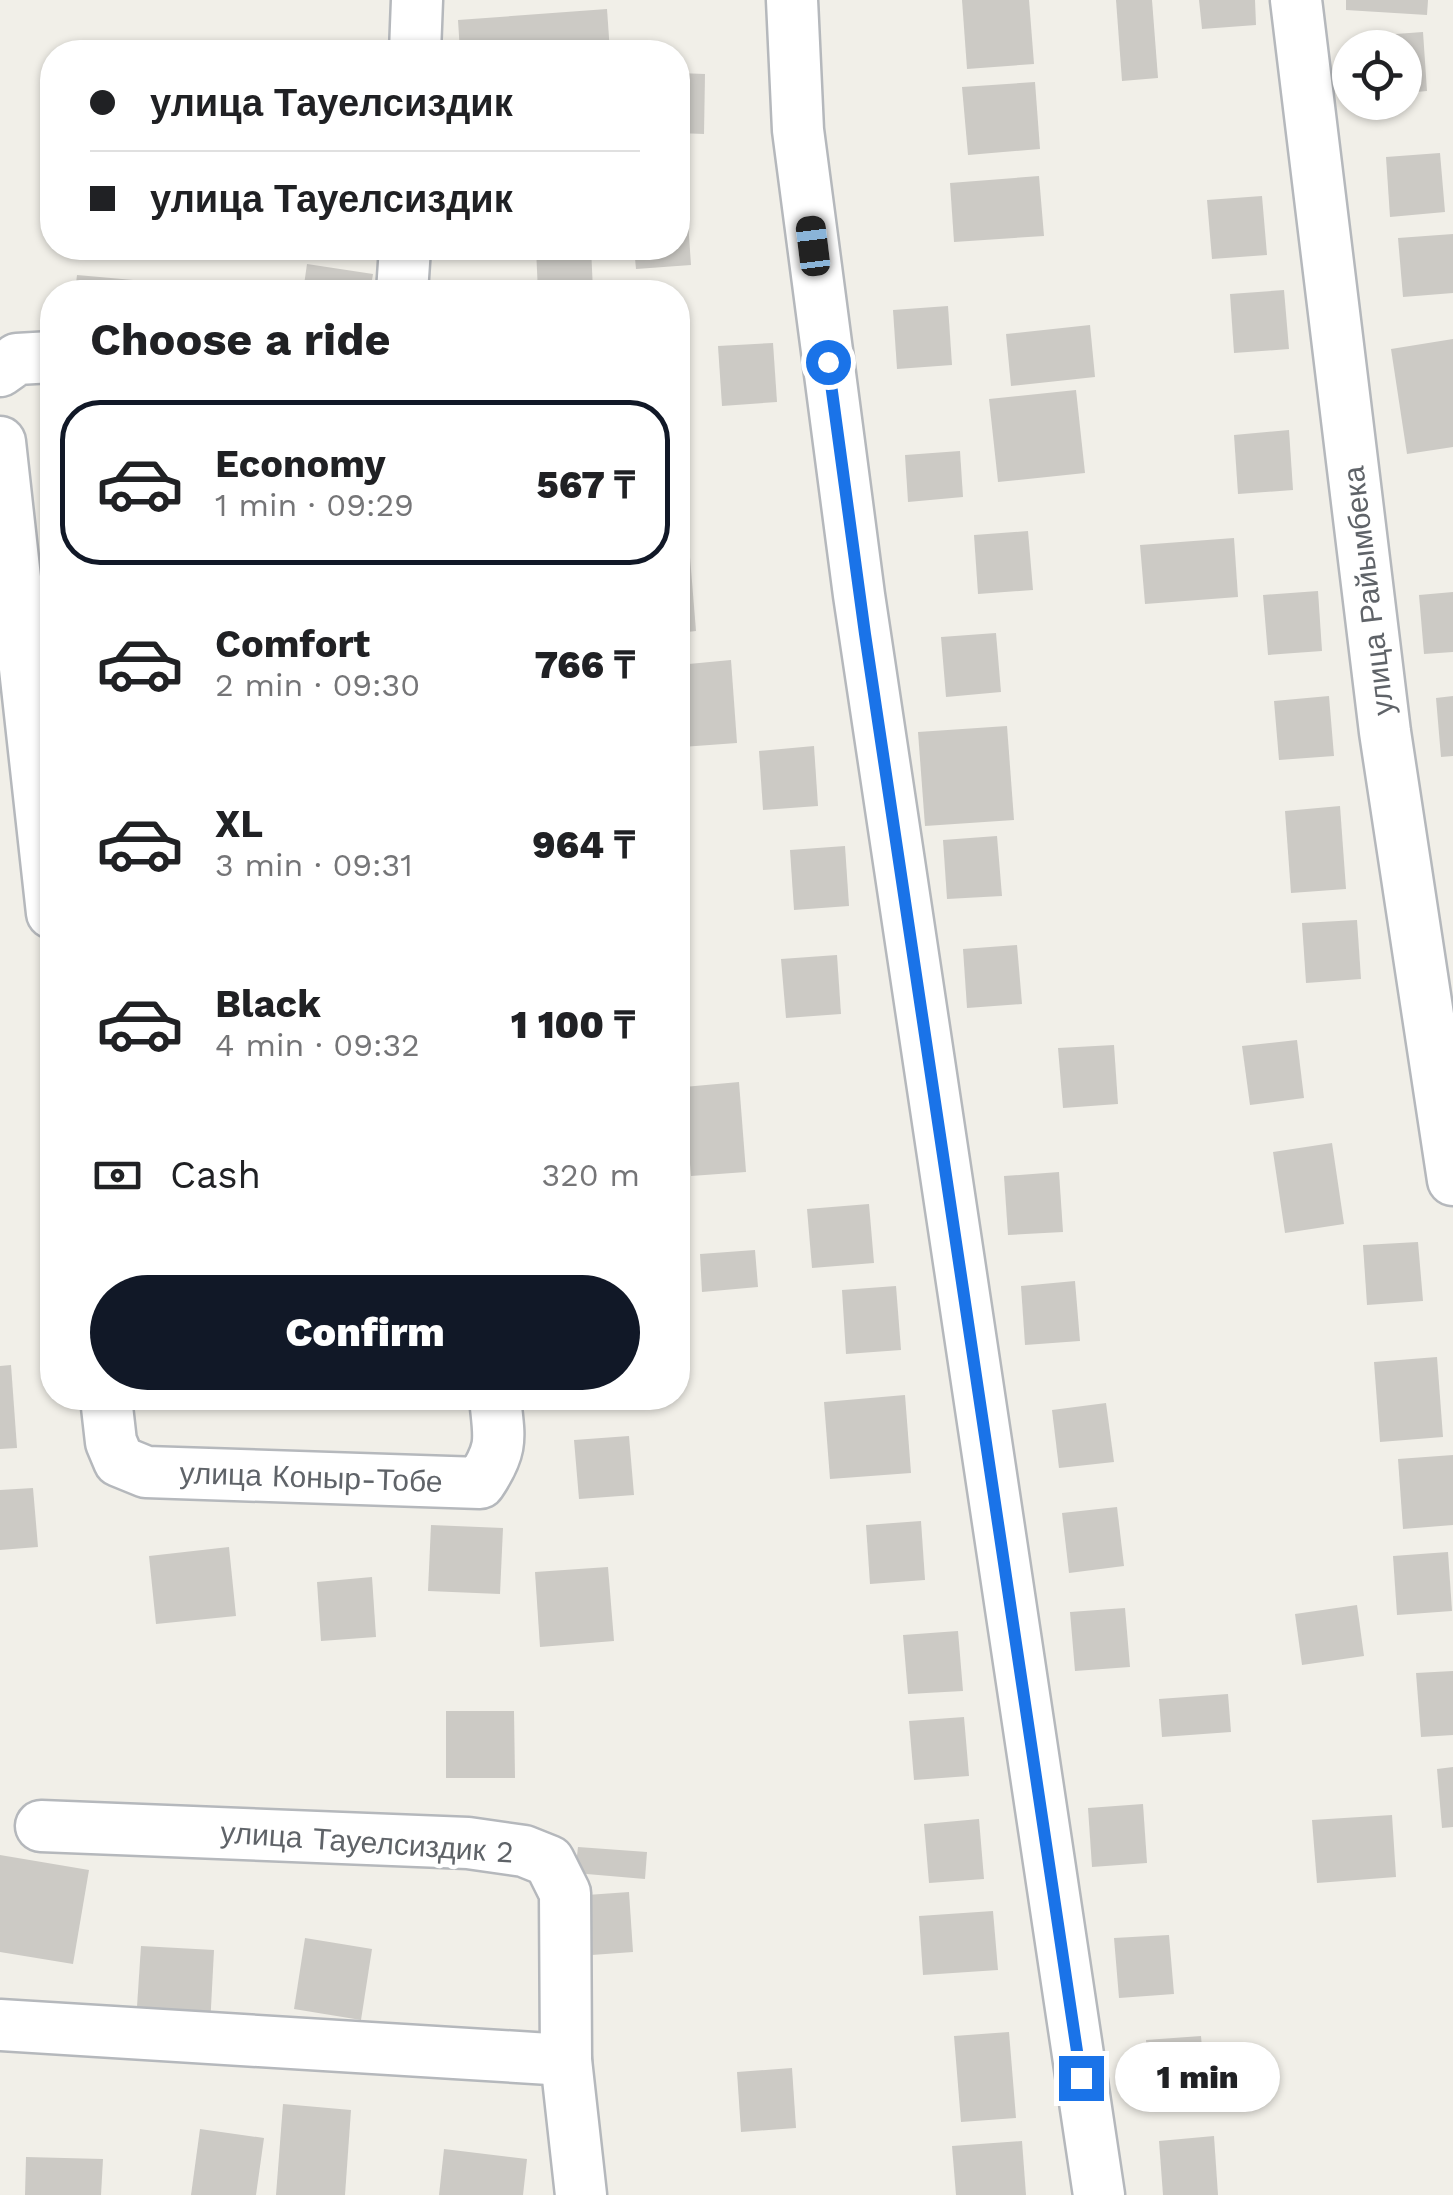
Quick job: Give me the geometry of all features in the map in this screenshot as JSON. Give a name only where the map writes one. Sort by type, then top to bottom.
[{"type":"street","points":[[415,40],[417,0]]},
{"type":"street","points":[[792,0],[798,130],[859,595],[1099,2195]]},
{"type":"street","name":"улица Райымбека","points":[[1296,0],[1385,732],[1442,1033],[1453,1180]]},
{"type":"street","points":[[0,371],[16,360],[40,357]]},
{"type":"street","points":[[0,442],[40,804]]},
{"type":"street","name":"улица Коныр-Тобе","points":[[107,1410],[111,1442],[119,1461],[146,1472],[480,1483],[496,1458],[496,1410]]},
{"type":"street","name":"улица Тауелсиздик 2","points":[[41,1826],[468,1843],[524,1851],[549,1861],[564,1893],[566,2060],[582,2195]]},
{"type":"street","points":[[0,2025],[566,2060]]},
{"type":"building","points":[[962,0],[1029,0],[1034,64],[967,69]]},
{"type":"building","points":[[1116,0],[1152,0],[1158,78],[1122,81]]},
{"type":"building","points":[[1199,0],[1255,0],[1256,25],[1202,29]]},
{"type":"building","points":[[1346,0],[1428,0],[1427,15],[1346,10]]},
{"type":"building","points":[[607,9],[609,40],[459,40],[458,20]]},
{"type":"building","points":[[1422,32],[1427,91],[1422,91]]},
{"type":"building","points":[[690,73],[705,74],[704,134],[690,133]]},
{"type":"building","points":[[1035,82],[1040,149],[968,155],[962,87]]},
{"type":"building","points":[[1440,153],[1445,212],[1390,217],[1386,157]]},
{"type":"building","points":[[1039,176],[1044,236],[954,242],[950,183]]},
{"type":"building","points":[[1262,196],[1267,255],[1212,259],[1207,200]]},
{"type":"building","points":[[1453,234],[1453,293],[1403,297],[1398,238]]},
{"type":"building","points":[[690,250],[691,265],[636,269],[635,260],[690,260]]},
{"type":"building","points":[[537,260],[592,260],[593,280],[537,280]]},
{"type":"building","points":[[307,264],[373,274],[372,280],[305,280]]},
{"type":"building","points":[[77,275],[133,280],[76,280]]},
{"type":"building","points":[[1284,290],[1289,349],[1234,353],[1230,294]]},
{"type":"building","points":[[948,306],[952,365],[897,369],[893,310]]},
{"type":"building","points":[[1090,325],[1095,377],[1011,386],[1006,334]]},
{"type":"building","points":[[1453,339],[1453,447],[1407,454],[1391,349]]},
{"type":"building","points":[[773,343],[777,402],[722,406],[718,346]]},
{"type":"building","points":[[1076,390],[1085,473],[998,482],[989,399]]},
{"type":"building","points":[[1289,430],[1293,490],[1238,494],[1234,435]]},
{"type":"building","points":[[960,451],[963,497],[908,502],[905,455]]},
{"type":"building","points":[[1028,531],[1033,590],[978,594],[974,535]]},
{"type":"building","points":[[1234,538],[1238,597],[1145,604],[1140,545]]},
{"type":"building","points":[[690,557],[696,631],[690,632]]},
{"type":"building","points":[[1318,591],[1322,651],[1268,655],[1263,595]]},
{"type":"building","points":[[1453,592],[1453,652],[1424,654],[1419,595]]},
{"type":"building","points":[[996,633],[1001,692],[946,697],[941,637]]},
{"type":"building","points":[[731,660],[737,743],[690,746],[690,664]]},
{"type":"building","points":[[1329,696],[1334,756],[1279,760],[1274,701]]},
{"type":"building","points":[[1453,696],[1453,756],[1441,757],[1436,698]]},
{"type":"building","points":[[1007,726],[1014,820],[925,826],[918,732]]},
{"type":"building","points":[[814,746],[818,806],[763,810],[759,751]]},
{"type":"building","points":[[1340,806],[1346,889],[1291,893],[1285,811]]},
{"type":"building","points":[[997,836],[1002,896],[947,899],[943,840]]},
{"type":"building","points":[[845,846],[849,906],[794,910],[790,850]]},
{"type":"building","points":[[1357,920],[1361,979],[1306,983],[1302,923]]},
{"type":"building","points":[[1017,945],[1022,1004],[967,1008],[963,949]]},
{"type":"building","points":[[837,955],[841,1014],[786,1018],[781,959]]},
{"type":"building","points":[[1297,1040],[1304,1098],[1250,1105],[1242,1046]]},
{"type":"building","points":[[1114,1045],[1118,1104],[1063,1108],[1058,1048]]},
{"type":"building","points":[[739,1082],[746,1172],[691,1176],[690,1086]]},
{"type":"building","points":[[1332,1143],[1344,1224],[1285,1233],[1273,1152]]},
{"type":"building","points":[[1059,1172],[1063,1232],[1008,1235],[1004,1176]]},
{"type":"building","points":[[869,1204],[874,1263],[812,1268],[807,1209]]},
{"type":"building","points":[[1418,1242],[1423,1301],[1367,1305],[1363,1245]]},
{"type":"building","points":[[755,1250],[758,1287],[702,1292],[700,1254]]},
{"type":"building","points":[[1075,1281],[1080,1341],[1025,1345],[1021,1286]]},
{"type":"building","points":[[896,1286],[901,1350],[846,1354],[842,1290]]},
{"type":"building","points":[[1437,1357],[1443,1437],[1380,1442],[1374,1362]]},
{"type":"building","points":[[11,1365],[17,1448],[0,1449],[0,1366]]},
{"type":"building","points":[[905,1395],[911,1473],[830,1479],[824,1402]]},
{"type":"building","points":[[1106,1403],[1114,1462],[1059,1468],[1052,1410]]},
{"type":"building","points":[[629,1436],[634,1495],[579,1499],[574,1440]]},
{"type":"building","points":[[1453,1455],[1453,1525],[1403,1529],[1398,1459]]},
{"type":"building","points":[[33,1488],[38,1547],[0,1550],[0,1490]]},
{"type":"building","points":[[1117,1507],[1124,1566],[1069,1573],[1062,1513]]},
{"type":"building","points":[[921,1521],[925,1580],[870,1584],[866,1525]]},
{"type":"building","points":[[431,1525],[503,1528],[500,1594],[428,1591]]},
{"type":"building","points":[[229,1547],[236,1616],[156,1624],[149,1556]]},
{"type":"building","points":[[1448,1552],[1452,1611],[1397,1615],[1393,1556]]},
{"type":"building","points":[[608,1567],[614,1641],[540,1647],[535,1572]]},
{"type":"building","points":[[372,1577],[376,1637],[321,1641],[317,1582]]},
{"type":"building","points":[[1357,1605],[1364,1656],[1302,1665],[1295,1614]]},
{"type":"building","points":[[1125,1608],[1130,1667],[1075,1671],[1070,1612]]},
{"type":"building","points":[[958,1631],[963,1691],[908,1694],[903,1635]]},
{"type":"building","points":[[1453,1671],[1453,1735],[1421,1737],[1416,1673]]},
{"type":"building","points":[[1228,1694],[1231,1732],[1162,1737],[1159,1699]]},
{"type":"building","points":[[446,1711],[514,1711],[515,1778],[446,1778]]},
{"type":"building","points":[[964,1717],[969,1776],[914,1780],[909,1721]]},
{"type":"building","points":[[1453,1767],[1453,1827],[1442,1828],[1437,1769]]},
{"type":"building","points":[[1143,1804],[1147,1863],[1092,1867],[1088,1808]]},
{"type":"building","points":[[1392,1815],[1396,1877],[1317,1883],[1312,1820]]},
{"type":"building","points":[[979,1819],[984,1879],[929,1883],[924,1824]]},
{"type":"building","points":[[578,1847],[647,1852],[645,1879],[575,1873]]},
{"type":"building","points":[[0,1855],[89,1870],[73,1964],[0,1952]]},
{"type":"building","points":[[629,1892],[633,1952],[578,1956],[573,1896]]},
{"type":"building","points":[[993,1911],[998,1970],[923,1975],[919,1916]]},
{"type":"building","points":[[1169,1935],[1174,1994],[1119,1998],[1114,1938]]},
{"type":"building","points":[[305,1938],[372,1949],[361,2020],[294,2009]]},
{"type":"building","points":[[141,1946],[214,1950],[210,2027],[136,2022]]},
{"type":"building","points":[[1009,2032],[1016,2118],[961,2122],[954,2036]]},
{"type":"building","points":[[1201,2036],[1206,2095],[1151,2099],[1146,2040]]},
{"type":"building","points":[[792,2068],[796,2128],[741,2132],[737,2072]]},
{"type":"building","points":[[283,2104],[351,2110],[345,2195],[276,2195]]},
{"type":"building","points":[[200,2129],[264,2138],[256,2195],[191,2195]]},
{"type":"building","points":[[1214,2136],[1218,2195],[1163,2195],[1159,2141]]},
{"type":"building","points":[[1022,2141],[1026,2195],[956,2195],[952,2146]]},
{"type":"building","points":[[444,2149],[527,2159],[523,2195],[439,2195]]},
{"type":"building","points":[[26,2157],[103,2159],[101,2195],[25,2195]]},
{"type":"route","points":[[828,362],[865,634],[1081,2078]]}]
